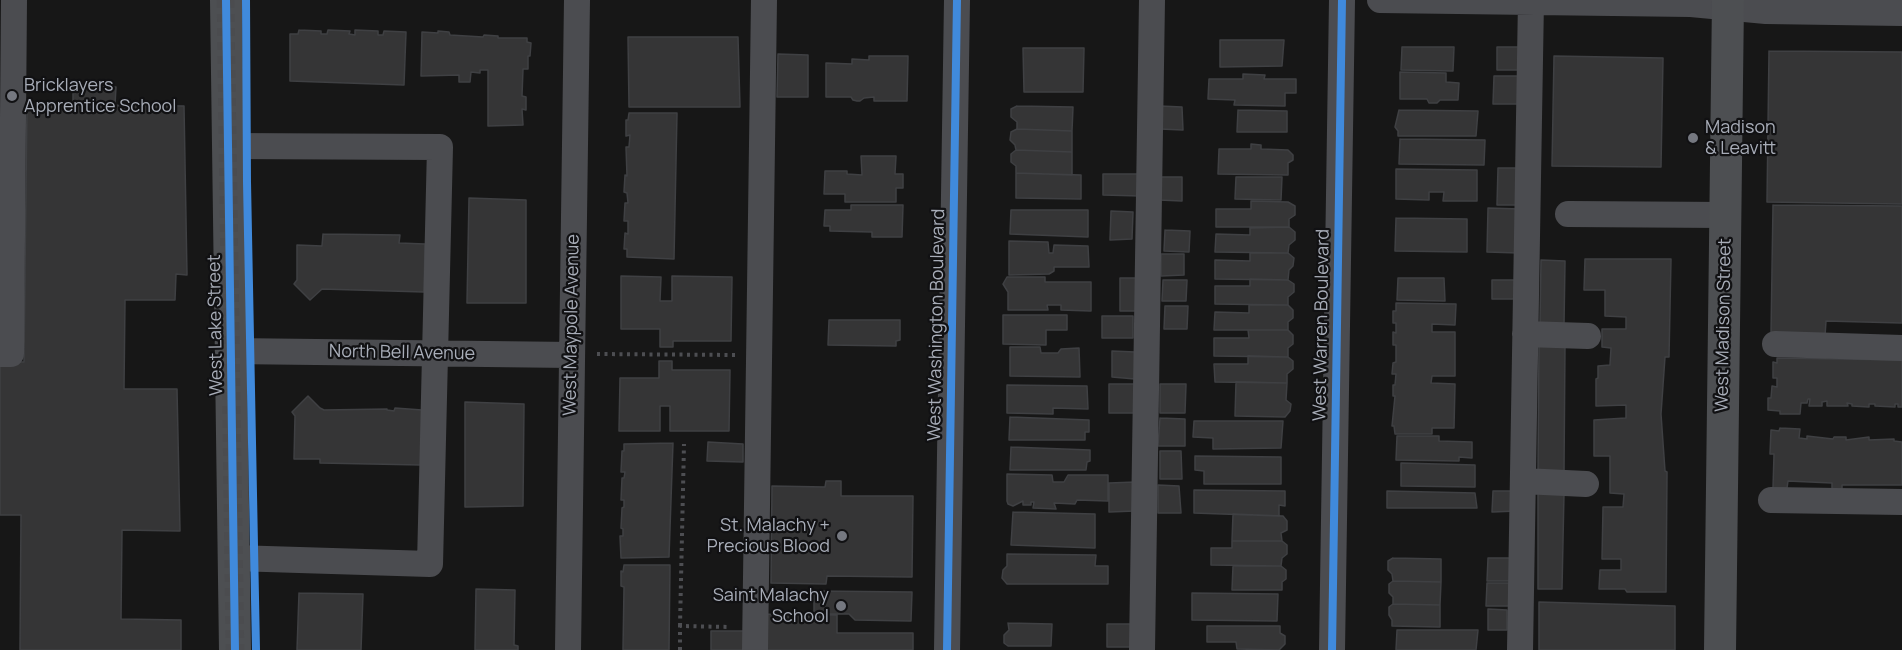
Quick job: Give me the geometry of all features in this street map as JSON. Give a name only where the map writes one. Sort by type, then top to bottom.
[{"type":"main road","name":"West Lake Street","points":[[226,0],[235,650]]},
{"type":"main road","name":"West Madison Street","points":[[1720,650],[1728,4]]},
{"type":"street","points":[[0,354],[10,354],[14,0]]},
{"type":"street","name":"West Maypole Avenue","points":[[568,650],[577,0]]},
{"type":"street","points":[[755,639],[765,0]]},
{"type":"street","name":"West Washington Boulevard","points":[[947,650],[957,0]]},
{"type":"street","points":[[1142,650],[1152,0]]},
{"type":"street","name":"West Warren Boulevard","points":[[1332,650],[1342,0]]},
{"type":"street","points":[[1380,0],[1728,4],[1766,11],[1902,13]]},
{"type":"street","points":[[1520,650],[1531,1]]},
{"type":"street","points":[[228,146],[440,147],[430,564],[234,558]]},
{"type":"street","points":[[1568,214],[1725,215]]},
{"type":"street","points":[[1526,334],[1588,336]]},
{"type":"street","points":[[1775,344],[1902,348]]},
{"type":"street","name":"North Bell Avenue","points":[[231,351],[572,355]]},
{"type":"street","points":[[1523,481],[1586,484]]},
{"type":"street","points":[[1772,500],[1902,502]]},
{"type":"path","points":[[572,355],[759,355]]},
{"type":"path","points":[[680,650],[684,444]]},
{"type":"path","points":[[680,626],[755,639]]},
{"type":"building","points":[[299,30],[321,31],[321,34],[327,34],[328,30],[350,31],[349,34],[355,35],[355,30],[378,31],[378,35],[383,35],[384,31],[406,32],[404,85],[290,81],[290,34],[298,34]]},
{"type":"building","points":[[438,31],[449,32],[450,35],[527,38],[527,42],[531,43],[528,69],[523,69],[522,96],[526,97],[526,110],[522,109],[523,125],[488,126],[488,70],[480,70],[480,73],[471,72],[470,82],[459,82],[459,75],[421,76],[422,32],[438,33]]},
{"type":"building","points":[[628,37],[738,37],[740,107],[629,107]]},
{"type":"building","points":[[1220,40],[1284,40],[1282,66],[1220,67]]},
{"type":"building","points":[[1402,47],[1454,47],[1453,71],[1401,70]]},
{"type":"building","points":[[1497,47],[1520,47],[1520,70],[1497,70]]},
{"type":"building","points":[[1023,48],[1084,48],[1083,92],[1024,92]]},
{"type":"building","points":[[1769,51],[1902,52],[1902,204],[1767,202]]},
{"type":"building","points":[[778,54],[808,55],[808,97],[777,97]]},
{"type":"building","points":[[869,56],[908,56],[907,101],[874,101],[874,97],[857,101],[851,97],[826,97],[826,63],[852,64],[852,59],[869,60]]},
{"type":"building","points":[[1554,56],[1663,58],[1661,167],[1552,166]]},
{"type":"building","points":[[1400,72],[1446,73],[1446,82],[1459,83],[1458,100],[1440,100],[1437,103],[1429,103],[1427,99],[1400,99]]},
{"type":"building","points":[[1243,74],[1265,75],[1264,79],[1296,79],[1296,93],[1285,93],[1285,106],[1234,105],[1235,100],[1208,99],[1209,79],[1243,79]]},
{"type":"building","points":[[1494,76],[1518,76],[1518,104],[1493,104]]},
{"type":"building","points":[[73,87],[116,87],[115,105],[184,106],[187,275],[176,274],[175,300],[125,300],[124,389],[177,389],[180,531],[122,530],[121,619],[181,620],[181,650],[20,650],[21,515],[0,515],[0,362],[24,362],[27,104],[73,105]]},
{"type":"building","points":[[1017,106],[1073,107],[1072,131],[1017,129],[1017,122],[1011,117],[1011,109]]},
{"type":"building","points":[[1160,106],[1182,107],[1183,130],[1160,129]]},
{"type":"building","points":[[1238,110],[1287,111],[1287,132],[1237,132]]},
{"type":"building","points":[[1399,110],[1478,111],[1476,136],[1398,136],[1395,127]]},
{"type":"building","points":[[629,113],[677,113],[674,259],[627,257],[627,249],[624,249],[625,233],[628,234],[628,221],[624,221],[625,203],[628,203],[627,193],[624,192],[625,175],[627,176],[626,147],[629,147],[630,135],[626,136],[626,120],[628,120]]},
{"type":"building","points":[[1017,129],[1072,131],[1072,152],[1016,150],[1010,140],[1011,132]]},
{"type":"building","points":[[1400,139],[1485,140],[1484,165],[1399,164]]},
{"type":"building","points":[[1251,144],[1261,145],[1261,149],[1288,150],[1293,155],[1293,160],[1288,163],[1288,175],[1218,174],[1219,149],[1251,149]]},
{"type":"building","points":[[1016,150],[1072,152],[1072,175],[1016,173],[1016,166],[1011,162],[1011,154]]},
{"type":"building","points":[[861,156],[896,156],[895,174],[903,174],[903,188],[896,188],[896,202],[845,202],[845,194],[824,194],[825,171],[847,171],[847,174],[862,175]]},
{"type":"building","points":[[1498,168],[1521,168],[1521,205],[1497,205]]},
{"type":"building","points":[[1396,169],[1477,170],[1477,201],[1443,201],[1444,192],[1429,192],[1429,200],[1396,199]]},
{"type":"building","points":[[1016,173],[1081,175],[1081,199],[1016,198]]},
{"type":"building","points":[[1103,174],[1141,174],[1141,196],[1103,195]]},
{"type":"building","points":[[1160,177],[1182,177],[1182,201],[1159,200]]},
{"type":"building","points":[[1236,177],[1282,177],[1281,200],[1235,199]]},
{"type":"building","points":[[469,198],[526,200],[526,303],[467,303]]},
{"type":"building","points":[[1251,201],[1288,202],[1295,206],[1295,215],[1289,219],[1289,227],[1216,227],[1216,209],[1251,209]]},
{"type":"building","points":[[851,205],[903,205],[902,237],[872,237],[872,232],[830,231],[830,226],[824,226],[825,210],[851,210]]},
{"type":"building","points":[[1773,205],[1902,206],[1902,323],[1826,321],[1825,336],[1771,334]]},
{"type":"building","points":[[1488,208],[1520,209],[1519,253],[1487,252]]},
{"type":"building","points":[[1011,210],[1088,210],[1088,237],[1010,234]]},
{"type":"building","points":[[1111,211],[1133,212],[1132,239],[1110,240]]},
{"type":"building","points":[[1396,218],[1467,219],[1467,252],[1395,251]]},
{"type":"building","points":[[1289,227],[1295,232],[1295,240],[1289,245],[1288,253],[1215,252],[1216,234],[1250,235],[1250,228]]},
{"type":"building","points":[[1165,230],[1190,231],[1189,252],[1164,251]]},
{"type":"building","points":[[323,234],[400,235],[399,243],[425,244],[424,292],[322,289],[310,300],[294,284],[297,280],[297,245],[322,246]]},
{"type":"building","points":[[1009,241],[1048,242],[1049,253],[1053,253],[1054,245],[1088,246],[1089,267],[1054,267],[1054,271],[1049,274],[1009,275]]},
{"type":"building","points":[[1250,253],[1288,253],[1294,258],[1288,280],[1215,279],[1215,260],[1250,261]]},
{"type":"building","points":[[1161,254],[1184,254],[1184,275],[1161,276]]},
{"type":"building","points":[[1585,259],[1671,259],[1669,357],[1665,357],[1661,414],[1665,471],[1667,472],[1666,592],[1599,589],[1600,570],[1621,570],[1621,559],[1602,559],[1603,507],[1623,507],[1624,494],[1610,493],[1610,456],[1594,456],[1594,420],[1626,418],[1626,405],[1596,406],[1596,379],[1598,378],[1598,366],[1610,365],[1611,348],[1602,347],[1602,329],[1626,329],[1626,317],[1605,316],[1605,290],[1584,290]]},
{"type":"building","points":[[1541,260],[1565,261],[1564,325],[1540,324]]},
{"type":"building","points":[[621,276],[661,277],[660,301],[672,301],[672,276],[732,277],[731,341],[673,341],[673,347],[660,347],[660,329],[621,329]]},
{"type":"building","points":[[1007,277],[1045,277],[1045,282],[1091,282],[1091,311],[1061,310],[1061,305],[1047,305],[1048,310],[1008,310],[1008,292],[1003,284]]},
{"type":"building","points":[[1120,278],[1139,278],[1139,311],[1120,311]]},
{"type":"building","points":[[1398,278],[1444,278],[1445,301],[1397,300]]},
{"type":"building","points":[[1250,279],[1288,280],[1294,284],[1294,292],[1288,297],[1288,305],[1215,304],[1215,286],[1250,286]]},
{"type":"building","points":[[1163,280],[1187,280],[1186,301],[1162,301]]},
{"type":"building","points":[[1492,280],[1519,280],[1518,299],[1492,299]]},
{"type":"building","points":[[1396,303],[1456,304],[1455,325],[1432,324],[1432,332],[1455,332],[1455,376],[1432,376],[1431,383],[1455,384],[1454,428],[1432,428],[1432,434],[1395,434],[1394,426],[1392,426],[1395,396],[1393,396],[1393,385],[1395,385],[1396,374],[1392,374],[1393,363],[1396,362],[1393,332],[1396,333],[1396,323],[1393,323],[1393,311],[1396,311]]},
{"type":"building","points":[[1249,305],[1288,305],[1293,310],[1293,318],[1288,322],[1288,330],[1214,330],[1215,312],[1249,313]]},
{"type":"building","points":[[1165,306],[1188,306],[1187,329],[1164,329]]},
{"type":"building","points":[[1003,315],[1067,315],[1067,330],[1046,330],[1046,345],[1003,344]]},
{"type":"building","points":[[1102,316],[1133,316],[1133,338],[1102,338]]},
{"type":"building","points":[[829,320],[900,320],[900,340],[896,341],[896,346],[828,345]]},
{"type":"building","points":[[1248,330],[1288,330],[1293,335],[1293,344],[1288,348],[1288,357],[1214,356],[1214,338],[1249,338]]},
{"type":"building","points":[[1539,343],[1565,343],[1564,472],[1538,472]]},
{"type":"building","points":[[1010,347],[1040,347],[1041,353],[1058,353],[1061,349],[1079,348],[1080,377],[1010,376]]},
{"type":"building","points":[[1112,351],[1135,352],[1135,379],[1112,377]]},
{"type":"building","points":[[1248,356],[1288,357],[1293,361],[1293,369],[1287,374],[1287,383],[1215,382],[1214,364],[1248,364]]},
{"type":"building","points":[[1777,358],[1902,360],[1902,407],[1898,407],[1898,404],[1895,404],[1895,407],[1869,404],[1869,407],[1852,406],[1847,403],[1848,406],[1827,406],[1827,401],[1822,402],[1822,406],[1809,406],[1810,399],[1808,399],[1807,403],[1801,403],[1800,414],[1780,414],[1780,411],[1768,410],[1768,398],[1771,398],[1772,386],[1777,387],[1777,378],[1773,378],[1773,362],[1777,363]]},
{"type":"building","points":[[659,361],[672,361],[672,370],[730,370],[729,431],[670,431],[670,406],[660,406],[660,431],[619,431],[620,378],[659,378]]},
{"type":"building","points":[[1236,382],[1287,383],[1286,400],[1291,404],[1290,411],[1285,417],[1235,416]]},
{"type":"building","points":[[1109,384],[1135,384],[1135,413],[1109,413]]},
{"type":"building","points":[[1160,384],[1186,384],[1185,413],[1160,413]]},
{"type":"building","points":[[1007,385],[1087,386],[1088,409],[1053,408],[1053,414],[1007,413]]},
{"type":"building","points":[[308,396],[324,410],[387,409],[394,411],[395,408],[422,410],[422,465],[320,463],[320,459],[294,459],[295,416],[292,412]]},
{"type":"building","points":[[465,402],[524,404],[523,506],[465,507]]},
{"type":"building","points":[[1010,417],[1089,420],[1089,432],[1085,432],[1085,440],[1009,440]]},
{"type":"building","points":[[1160,418],[1185,419],[1185,446],[1158,446]]},
{"type":"building","points":[[1194,421],[1283,421],[1281,448],[1213,449],[1213,438],[1193,437]]},
{"type":"building","points":[[1780,428],[1800,429],[1799,438],[1807,439],[1807,436],[1833,439],[1834,437],[1846,437],[1846,440],[1869,437],[1869,440],[1894,439],[1894,441],[1902,442],[1902,485],[1842,485],[1842,491],[1832,490],[1832,483],[1788,481],[1787,488],[1773,488],[1774,454],[1770,454],[1771,430],[1779,431]]},
{"type":"building","points":[[1397,436],[1439,436],[1439,441],[1472,442],[1472,458],[1459,457],[1459,461],[1396,460]]},
{"type":"building","points":[[708,442],[743,444],[743,462],[707,461]]},
{"type":"building","points":[[673,443],[669,557],[621,558],[620,536],[623,536],[621,528],[622,508],[624,507],[624,500],[621,500],[622,478],[625,472],[621,472],[624,444]]},
{"type":"building","points":[[1011,447],[1090,450],[1090,461],[1087,462],[1086,470],[1010,470]]},
{"type":"building","points":[[1160,451],[1181,451],[1182,479],[1160,479]]},
{"type":"building","points":[[1195,456],[1281,457],[1281,484],[1204,484],[1204,471],[1195,470]]},
{"type":"building","points":[[1401,463],[1475,465],[1475,487],[1401,486]]},
{"type":"building","points":[[1007,474],[1052,475],[1053,482],[1064,482],[1068,475],[1108,475],[1108,501],[1077,500],[1075,504],[1054,503],[1056,509],[1033,508],[1034,502],[1031,502],[1031,505],[1023,505],[1023,501],[1013,506],[1007,501]]},
{"type":"building","name":"St. Malachy + Precious Blood","points":[[826,481],[841,481],[841,496],[913,496],[912,577],[827,576],[826,584],[771,583],[772,486],[825,487]]},
{"type":"building","points":[[1136,482],[1135,511],[1109,512],[1109,483]]},
{"type":"building","points":[[1158,485],[1179,486],[1181,513],[1158,513]]},
{"type":"building","points":[[1194,490],[1285,491],[1285,506],[1279,505],[1279,516],[1194,513]]},
{"type":"building","points":[[1387,491],[1475,493],[1477,508],[1387,508]]},
{"type":"building","points":[[1493,491],[1517,491],[1517,511],[1492,512]]},
{"type":"building","points":[[1538,492],[1564,493],[1562,589],[1538,589]]},
{"type":"building","points":[[1013,512],[1095,514],[1095,548],[1011,545]]},
{"type":"building","points":[[1233,514],[1283,516],[1287,521],[1287,530],[1281,533],[1282,541],[1232,541]]},
{"type":"building","points":[[1232,541],[1282,541],[1287,545],[1287,554],[1282,558],[1281,566],[1211,565],[1211,548],[1232,548]]},
{"type":"building","points":[[1007,554],[1096,555],[1095,566],[1108,566],[1108,584],[1007,584],[1002,578],[1003,570],[1007,566]]},
{"type":"building","points":[[1393,558],[1441,559],[1441,582],[1393,581],[1392,574],[1388,570],[1388,561]]},
{"type":"building","points":[[1488,558],[1510,558],[1510,581],[1487,581]]},
{"type":"building","points":[[624,565],[670,565],[669,650],[623,650],[624,587],[621,586],[621,571],[623,572]]},
{"type":"building","points":[[1233,566],[1281,566],[1286,570],[1286,579],[1282,582],[1282,590],[1232,590]]},
{"type":"building","points":[[1393,581],[1441,582],[1440,605],[1393,604],[1389,584]]},
{"type":"building","points":[[1487,583],[1509,583],[1510,606],[1486,606]]},
{"type":"building","points":[[476,589],[515,590],[514,645],[518,646],[518,650],[475,650]]},
{"type":"building","points":[[814,591],[912,592],[911,621],[855,620],[849,614],[814,614]]},
{"type":"building","points":[[299,593],[363,594],[361,650],[297,650]]},
{"type":"building","points":[[1192,593],[1278,594],[1277,621],[1192,620]]},
{"type":"building","points":[[1539,602],[1675,606],[1675,650],[1539,650]]},
{"type":"building","points":[[1393,604],[1440,605],[1440,627],[1392,626],[1389,607]]},
{"type":"building","points":[[1488,609],[1507,610],[1507,630],[1488,630]]},
{"type":"building","points":[[763,614],[837,615],[837,633],[913,633],[913,650],[762,650]]},
{"type":"building","points":[[1008,623],[1052,624],[1051,646],[1008,646],[1004,643],[1004,635],[1009,630]]},
{"type":"building","points":[[1107,624],[1134,624],[1134,647],[1107,647]]},
{"type":"building","points":[[1207,626],[1280,626],[1280,633],[1285,636],[1285,644],[1279,650],[1237,649],[1236,642],[1207,642]]},
{"type":"building","points":[[1397,630],[1478,630],[1476,650],[1396,650]]},
{"type":"building","points":[[711,631],[753,631],[753,650],[711,650]]},
{"type":"railway","points":[[219,0],[228,650]]},
{"type":"railway","points":[[232,0],[242,650]]},
{"type":"cycle path","points":[[226,0],[235,650]]},
{"type":"cycle path","points":[[246,0],[256,650]]},
{"type":"cycle path","points":[[947,650],[957,0]]},
{"type":"cycle path","points":[[1332,650],[1342,0]]},
{"type":"place","name":"Bricklayers Apprentice School","points":[[12,96]]},
{"type":"place","name":"Madison & Leavitt","points":[[1693,138]]},
{"type":"place","name":"St. Malachy + Precious Blood","points":[[842,536]]},
{"type":"place","name":"Saint Malachy School","points":[[841,606]]}]
